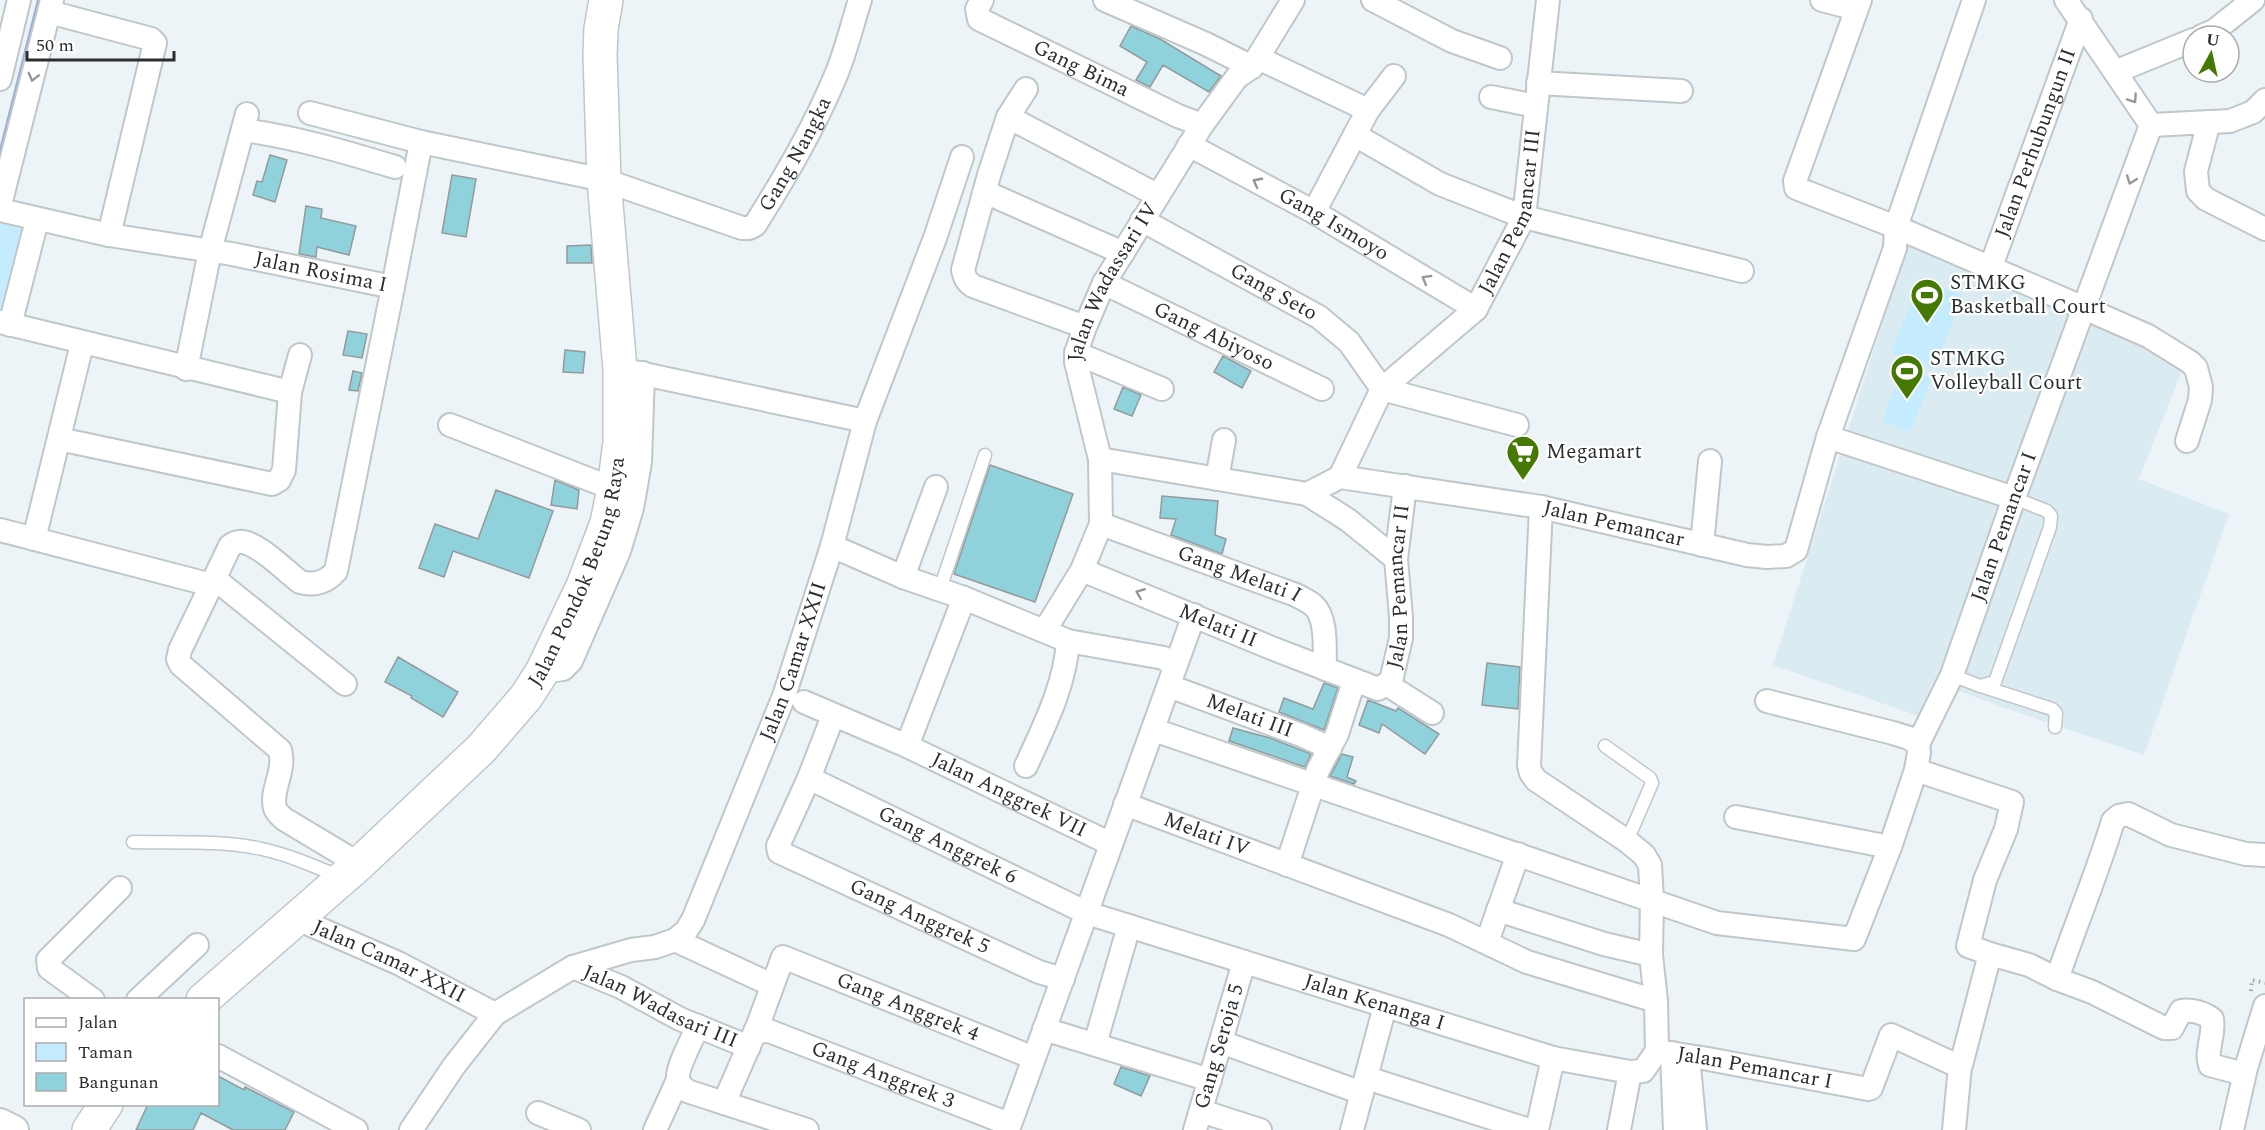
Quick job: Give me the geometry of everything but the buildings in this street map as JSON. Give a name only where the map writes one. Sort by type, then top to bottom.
[{"type":"main road","name":"Jalan Pondok Betung Raya","points":[[204,998],[351,878],[481,749],[526,697],[542,672],[591,566],[607,523],[632,371],[604,180],[600,55],[601,29],[606,0]]},
{"type":"main road","points":[[89,1130],[105,1106]]},
{"type":"street","name":"Gang Nangka","points":[[604,180],[742,228],[753,226],[785,178],[819,114],[839,66],[860,0]]},
{"type":"street","name":"Gang Bima","points":[[982,0],[977,12],[979,19],[1178,116],[1202,125]]},
{"type":"street","points":[[1105,0],[1368,110]]},
{"type":"street","name":"Jalan Wadassari IV","points":[[1045,630],[1082,570],[1101,524],[1100,459],[1078,374],[1076,353],[1085,327],[1104,283],[1157,195],[1202,125],[1237,77],[1255,62],[1293,0]]},
{"type":"street","points":[[1373,0],[1452,41],[1500,58]]},
{"type":"street","name":"Jalan Pemancar III","points":[[1340,477],[1382,389],[1476,309],[1524,217],[1549,0]]},
{"type":"street","points":[[1822,0],[1849,7],[1858,6],[1795,183],[1799,190],[1896,227],[2148,336],[2190,362],[2196,368],[2201,387],[2200,400],[2187,441]]},
{"type":"street","name":"Jalan Pemancar","points":[[1340,477],[1541,507],[1702,545],[1767,557],[1786,556],[1796,550],[1828,437],[1895,248],[1896,227],[1974,0]]},
{"type":"street","points":[[2066,0],[2151,125],[2230,120],[2253,112],[2265,100]]},
{"type":"street","points":[[2223,24],[2253,0]]},
{"type":"street","points":[[0,79],[13,2]]},
{"type":"street","points":[[0,205],[51,6],[151,39],[155,43],[109,235]]},
{"type":"street","name":"Jalan Perhubungun II","points":[[1990,269],[2081,19]]},
{"type":"street","points":[[2115,72],[2181,45]]},
{"type":"street","points":[[1314,212],[1368,110],[1394,76]]},
{"type":"street","points":[[1538,83],[1681,91]]},
{"type":"street","points":[[1026,89],[1008,117],[963,270],[964,277],[973,286],[1085,327]]},
{"type":"street","points":[[1491,97],[1536,106]]},
{"type":"street","points":[[310,113],[421,142],[604,180]]},
{"type":"street","points":[[1008,117],[1157,195]]},
{"type":"street","points":[[186,369],[210,251],[245,122],[272,134],[396,166]]},
{"type":"street","points":[[2209,122],[2196,171],[2198,191],[2206,199],[2265,229]]},
{"type":"street","name":"Jalan Pemancar I","points":[[1652,900],[1717,923],[1854,939],[1890,847],[1917,755],[1952,675],[2013,498],[2151,125]]},
{"type":"street","points":[[1355,135],[1440,184],[1524,217],[1742,271]]},
{"type":"street","name":"Jalan Rosima I","points":[[0,210],[109,235],[232,254],[393,287],[421,142]]},
{"type":"street","name":"Gang Ismoyo","points":[[1190,146],[1314,212],[1476,309]]},
{"type":"street","name":"Jalan Camar XXII","points":[[411,1130],[454,1065],[495,1014],[573,967],[675,940],[686,931],[693,920],[784,696],[832,546],[865,422],[935,238],[962,157]]},
{"type":"street","points":[[985,192],[1123,253]]},
{"type":"street","points":[[37,220],[5,324],[290,392]]},
{"type":"street","name":"Gang Seto","points":[[1142,220],[1319,317],[1349,342],[1382,389]]},
{"type":"street","name":"Gang Abiyoso","points":[[1104,283],[1322,389]]},
{"type":"street","points":[[310,925],[351,878],[275,809],[274,800],[282,759],[280,750],[181,665],[178,659],[207,580],[230,546],[236,542],[245,542],[254,546],[300,582],[309,585],[330,578],[336,572],[393,287]]},
{"type":"street","points":[[33,539],[82,344]]},
{"type":"street","points":[[1076,353],[1162,389]]},
{"type":"street","points":[[59,439],[272,483],[279,480],[284,470],[290,392],[300,356]]},
{"type":"street","points":[[542,672],[563,669],[571,661],[619,551],[638,482],[632,371],[865,422]]},
{"type":"street","points":[[1382,389],[1517,425]]},
{"type":"street","points":[[450,425],[614,489]]},
{"type":"street","points":[[1828,437],[2013,498]]},
{"type":"street","points":[[1217,479],[1224,440]]},
{"type":"street","points":[[1100,459],[1307,494],[1348,520],[1396,559]]},
{"type":"street","points":[[1702,545],[1710,461]]},
{"type":"street","points":[[1307,494],[1340,477]]},
{"type":"street","name":"Jalan Pemancar II","points":[[1354,681],[1378,689],[1388,685],[1395,670],[1401,638],[1396,559],[1405,486]]},
{"type":"street","points":[[903,577],[936,488]]},
{"type":"street","name":"Jalan Pemancar I","points":[[1541,507],[1529,766],[1536,780],[1627,841],[1644,855],[1650,865],[1651,955],[1656,1001],[1673,1053],[1868,1089],[1871,1088],[1888,1036],[1893,1035],[1959,1066]]},
{"type":"street","name":"Gang Melati I","points":[[1101,524],[1296,595],[1312,603],[1318,611],[1323,628],[1325,669]]},
{"type":"street","points":[[0,530],[207,580],[345,684]]},
{"type":"street","points":[[832,546],[903,577],[964,598],[1072,642],[1062,681],[1026,766]]},
{"type":"street","name":"Melati II","points":[[1082,570],[1354,681]]},
{"type":"street","name":"Jalan Anggrek VII","points":[[907,746],[964,598]]},
{"type":"street","points":[[1009,1127],[1194,615]]},
{"type":"street","name":"Melati III","points":[[1072,642],[1164,658],[1172,676],[1330,748]]},
{"type":"street","points":[[1287,865],[1313,784],[1337,734],[1354,681]]},
{"type":"street","points":[[1388,685],[1432,713]]},
{"type":"street","points":[[1767,701],[1909,738],[1917,755],[2012,802],[2006,829],[1985,880],[1968,946],[2029,964],[2057,979],[2092,992],[2164,1029],[2172,1028],[2181,1011],[2206,1015],[2212,1020],[2214,1026],[2208,1058],[2210,1065],[2244,1074]]},
{"type":"street","name":"Jalan Anggrek VII","points":[[804,702],[907,746],[1111,844]]},
{"type":"street","points":[[809,778],[833,716]]},
{"type":"street","points":[[1154,730],[1652,900]]},
{"type":"street","name":"Gang Anggrek 5","points":[[809,778],[778,846],[782,854],[1039,972],[1063,979]]},
{"type":"street","name":"Gang Anggrek 6","points":[[809,778],[1087,913]]},
{"type":"street","name":"Melati IV","points":[[1125,804],[1449,925],[1527,962],[1656,1001]]},
{"type":"street","points":[[2057,979],[2098,869],[2113,821],[2119,816],[2128,814],[2171,835],[2246,854],[2265,855]]},
{"type":"street","points":[[1736,817],[1890,847]]},
{"type":"street","points":[[1487,942],[1518,854]]},
{"type":"street","points":[[92,998],[49,968],[48,960],[120,888]]},
{"type":"street","points":[[1498,910],[1604,944],[1651,955]]},
{"type":"street","name":"Jalan Kenanga I","points":[[1087,913],[1553,1058],[1630,1072]]},
{"type":"street","name":"Jalan Camar XXII","points":[[259,968],[310,925],[398,963],[495,1014]]},
{"type":"street","points":[[1095,1044],[1129,926]]},
{"type":"street","points":[[675,940],[761,980]]},
{"type":"street","points":[[139,998],[197,945]]},
{"type":"street","points":[[1954,1130],[1959,1066],[1990,954]]},
{"type":"street","name":"Gang Anggrek 4","points":[[752,1039],[783,957],[1034,1058]]},
{"type":"street","name":"Gang Seroja 5","points":[[1198,1120],[1244,962]]},
{"type":"street","name":"Jalan Wadasari III","points":[[573,967],[621,987],[698,1026],[752,1039]]},
{"type":"street","points":[[1352,1130],[1385,1006]]},
{"type":"street","points":[[2232,1130],[2244,1074],[2265,1006]]},
{"type":"street","points":[[655,1130],[678,1080],[679,1071],[698,1026]]},
{"type":"street","points":[[1044,1029],[1210,1080]]},
{"type":"street","name":"Gang Anggrek 3","points":[[752,1039],[769,1031],[1009,1127]]},
{"type":"street","points":[[724,1103],[752,1039]]},
{"type":"street","points":[[1221,1042],[1364,1086],[1529,1130]]},
{"type":"street","points":[[1619,1130],[1630,1072],[1643,1071],[1673,1053]]},
{"type":"street","points":[[1673,1053],[1675,1130]]},
{"type":"street","points":[[1673,1053],[1695,1130]]},
{"type":"street","points":[[219,1057],[356,1130]]},
{"type":"street","points":[[1537,1130],[1553,1058]]},
{"type":"street","points":[[678,1080],[687,1091],[807,1130]]},
{"type":"street","points":[[538,1113],[579,1130]]},
{"type":"street","points":[[1198,1120],[1260,1130]]},
{"type":"street","points":[[0,1123],[14,1130]]},
{"type":"lane","points":[[940,589],[985,455]]},
{"type":"lane","points":[[1980,686],[1995,682],[2050,527],[2051,516],[2047,511],[2013,498]]},
{"type":"lane","points":[[1952,675],[2052,710],[2056,713],[2055,727]]},
{"type":"lane","points":[[1605,746],[1650,778],[1652,783],[1627,841]]},
{"type":"lane","points":[[133,842],[216,844],[260,849],[292,857],[351,878]]},
{"type":"path","points":[[2252,980],[2265,983]]},
{"type":"shaded area","points":[[1907,246],[2188,356],[2139,479],[2229,514],[2144,755],[2001,707],[1933,681],[1921,717],[1773,665]]},
{"type":"green space","points":[[0,209],[35,218],[0,324]]},
{"type":"green space","name":"STMKG Basketball Court","points":[[1921,278],[1963,295],[1934,369],[1891,353]]},
{"type":"green space","name":"STMKG Volleyball Court","points":[[1903,367],[1932,378],[1910,432],[1882,421]]},
{"type":"waterway","points":[[0,158],[40,0]]},
{"type":"place","name":"STMKG Basketball Court","points":[[1927,324]]},
{"type":"place","name":"STMKG Volleyball Court","points":[[1907,400]]},
{"type":"place","name":"Megamart","points":[[1523,481]]}]
